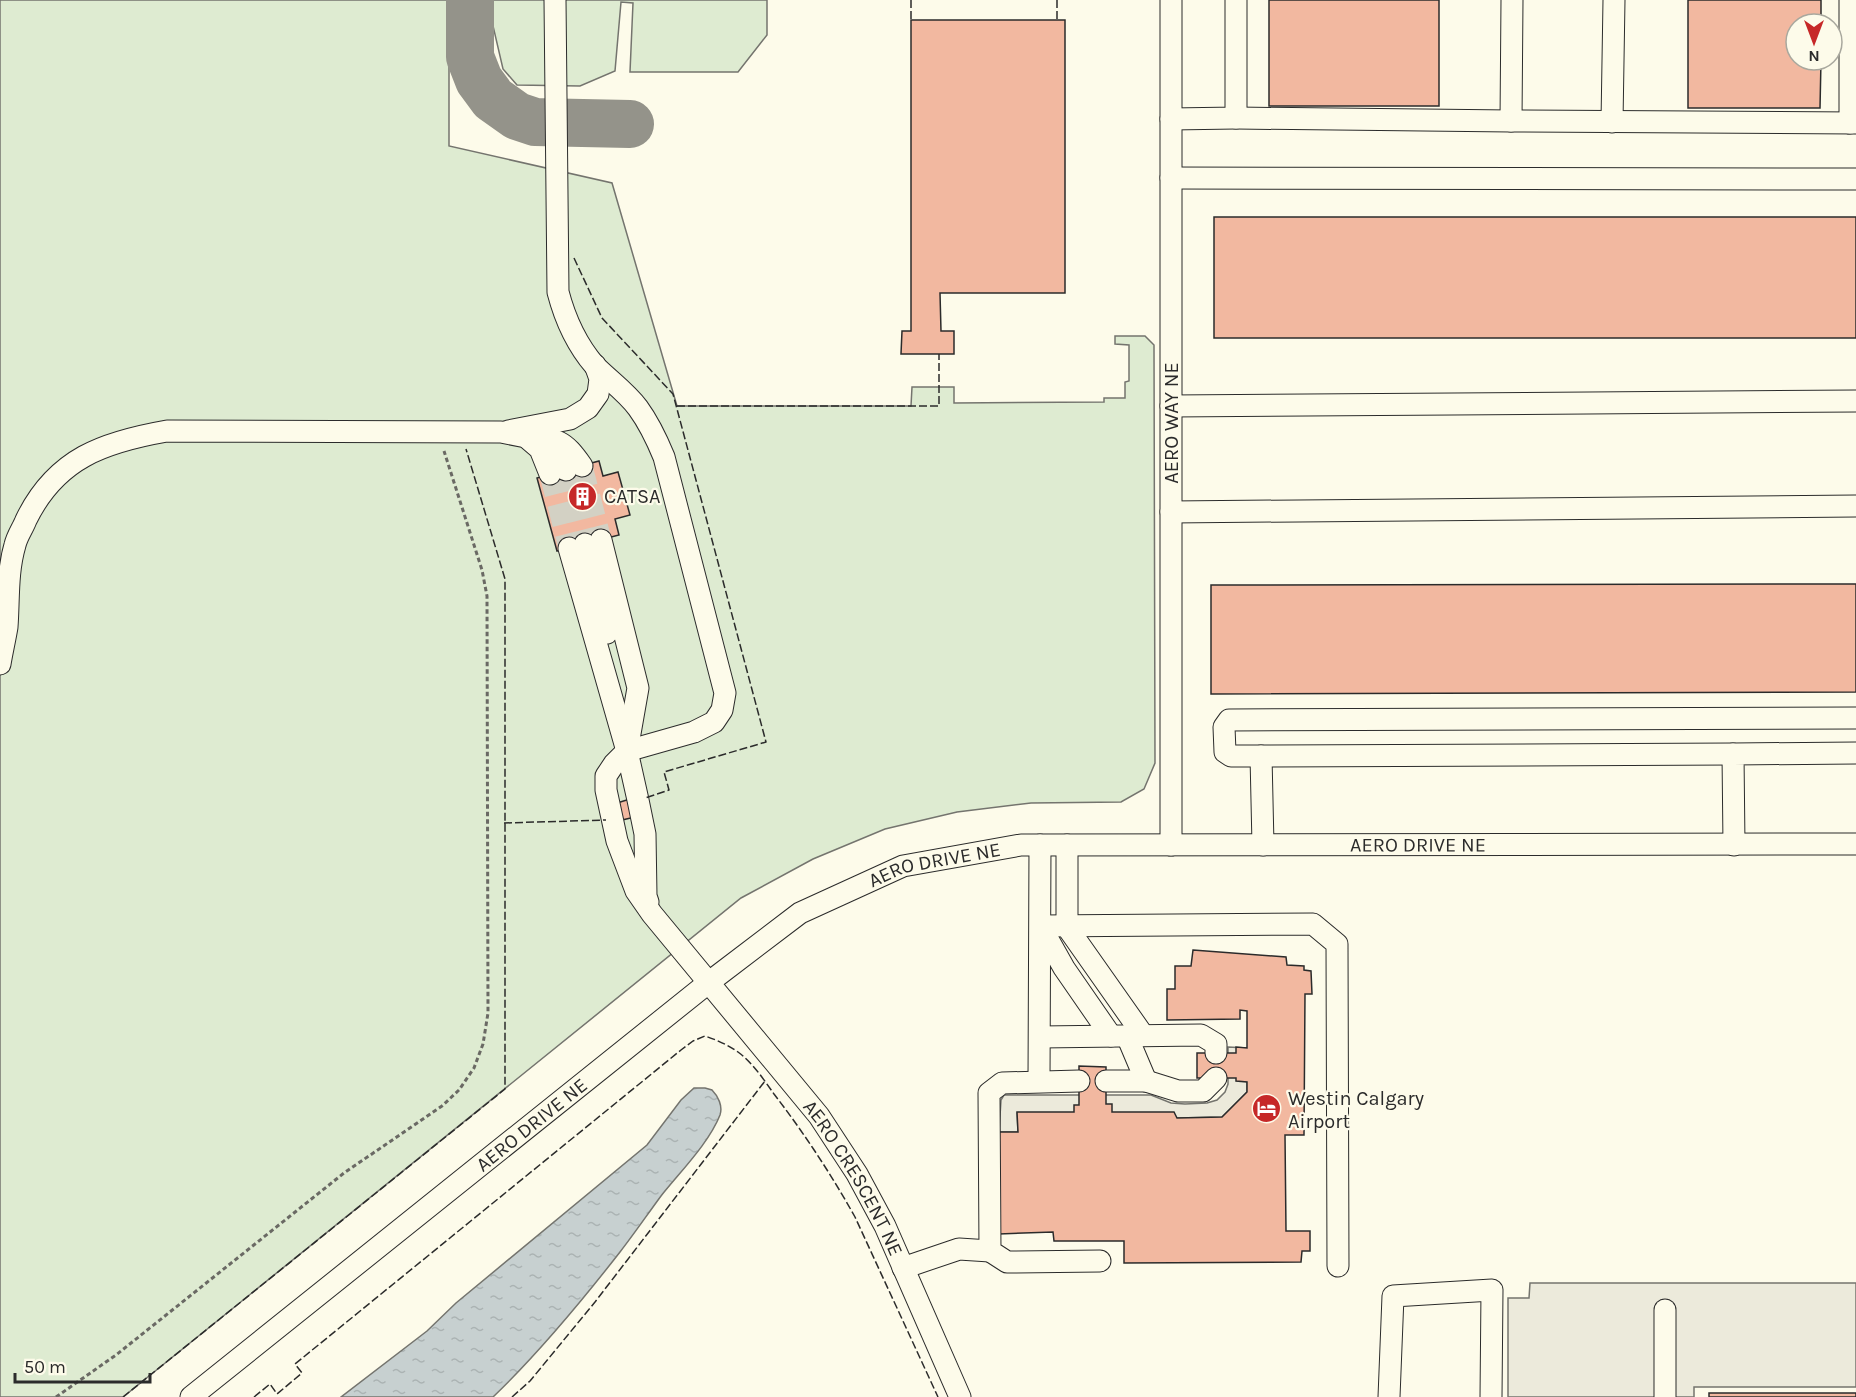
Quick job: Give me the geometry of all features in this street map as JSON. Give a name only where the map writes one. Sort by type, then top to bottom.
[{"type":"street","points":[[555,0],[558,292],[565,317],[581,346],[595,365],[637,406],[653,431],[664,457],[725,693],[722,710],[714,723],[694,732],[627,751]]},
{"type":"street","name":"AERO WAY NE","points":[[1171,0],[1171,845]]},
{"type":"street","points":[[1236,0],[1236,118]]},
{"type":"street","points":[[1511,121],[1512,0]]},
{"type":"street","points":[[1612,122],[1614,0]]},
{"type":"street","points":[[1171,119],[1853,123],[1850,0]]},
{"type":"street","points":[[1171,178],[1856,178]]},
{"type":"street","points":[[588,408],[598,394],[600,379],[595,365]]},
{"type":"street","points":[[0,664],[7,627],[8,585],[15,544],[34,505],[57,474],[91,452],[129,437],[167,431],[501,432],[570,418],[600,401],[614,398],[622,398],[637,406]]},
{"type":"street","points":[[1171,406],[1856,400]]},
{"type":"street","points":[[501,432],[528,439],[552,438],[569,448],[566,470],[528,439]]},
{"type":"street","points":[[1171,512],[1856,506]]},
{"type":"street","points":[[627,751],[638,688],[585,544],[627,751],[645,834],[646,896],[652,914]]},
{"type":"street","points":[[1856,718],[1229,720],[1224,727],[1225,752],[1232,756],[1856,753]]},
{"type":"street","name":"AERO CRESCENT NE","points":[[627,751],[606,776],[606,790],[617,841],[636,891],[708,983],[819,1116],[857,1173],[885,1226],[960,1397]]},
{"type":"street","points":[[1732,754],[1734,844]]},
{"type":"street","points":[[1261,756],[1263,845]]},
{"type":"street","name":"AERO DRIVE NE","points":[[190,1397],[708,983],[800,913],[903,866],[1022,845],[1856,844]]},
{"type":"street","points":[[1039,1081],[1040,845]]},
{"type":"street","points":[[1067,845],[1067,927],[1127,1036],[1146,1081]]},
{"type":"street","points":[[1041,926],[1313,924],[1337,944],[1338,1266]]},
{"type":"street","points":[[1041,926],[1064,968],[1127,1036]]},
{"type":"street","points":[[1040,1037],[1201,1035],[1216,1044],[1216,1053]]},
{"type":"street","points":[[1106,1081],[1146,1081],[1178,1091],[1203,1091],[1216,1078]]},
{"type":"street","points":[[990,1251],[988,1093],[1002,1083],[1079,1081]]},
{"type":"street","points":[[903,1268],[959,1249],[990,1251],[1006,1262],[1100,1261]]},
{"type":"street","points":[[1389,1397],[1393,1296],[1492,1290],[1491,1397]]},
{"type":"street","points":[[1665,1310],[1665,1397]]},
{"type":"path","points":[[56,1397],[116,1355],[344,1173],[442,1106],[459,1090],[474,1068],[483,1044],[488,1013],[487,596],[482,570],[438,432]]},
{"type":"green space","points":[[0,0],[449,0],[449,146],[612,183],[677,406],[911,406],[912,387],[954,387],[954,403],[1104,402],[1104,398],[1125,398],[1125,382],[1129,381],[1129,345],[1115,344],[1115,336],[1145,336],[1154,345],[1155,763],[1144,789],[1121,802],[1031,803],[957,812],[885,829],[813,859],[741,898],[123,1397],[0,1397]]},
{"type":"green space","points":[[490,0],[767,0],[767,35],[738,72],[630,72],[633,3],[621,2],[615,71],[580,86],[517,85],[503,69],[490,13]]},
{"type":"shaded area","points":[[1228,1047],[1247,1048],[1247,1092],[1222,1117],[1177,1118],[1017,1113],[1018,1132],[999,1132],[1001,1100],[1004,1095],[1151,1095],[1171,1103],[1185,1104],[1217,1100],[1225,1092],[1228,1084]]},
{"type":"shaded area","points":[[1530,1283],[1856,1283],[1856,1387],[1694,1387],[1694,1397],[1508,1397],[1508,1298],[1529,1298]]},
{"type":"water","points":[[694,1088],[712,1090],[719,1101],[720,1115],[709,1136],[575,1308],[527,1363],[493,1397],[341,1397],[427,1331],[456,1303],[647,1145],[681,1100]]},
{"type":"building","points":[[1269,0],[1439,0],[1439,106],[1269,106]]},
{"type":"building","points":[[1688,0],[1821,0],[1821,12],[1784,12],[1784,72],[1821,72],[1820,108],[1688,108]]},
{"type":"building","points":[[911,20],[1065,20],[1065,293],[940,293],[941,331],[954,331],[954,354],[901,354],[902,331],[911,331]]},
{"type":"building","points":[[1214,217],[1856,217],[1856,338],[1214,338]]},
{"type":"building","name":"CATSA","points":[[599,461],[603,476],[618,472],[630,515],[615,519],[619,535],[557,551],[537,478]]},
{"type":"building","points":[[1856,584],[1856,692],[1211,694],[1211,585]]},
{"type":"building","points":[[630,799],[635,817],[622,820],[617,803]]},
{"type":"building","name":"Westin Calgary Airport","points":[[1193,950],[1286,957],[1287,965],[1304,966],[1304,970],[1311,971],[1312,994],[1305,994],[1304,1135],[1285,1135],[1286,1231],[1310,1231],[1310,1251],[1302,1251],[1301,1262],[1124,1263],[1124,1241],[1054,1241],[1053,1232],[999,1234],[999,1132],[1018,1132],[1017,1112],[1074,1112],[1074,1105],[1079,1105],[1079,1066],[1106,1067],[1106,1104],[1112,1104],[1112,1112],[1174,1112],[1177,1118],[1222,1117],[1247,1092],[1247,1082],[1236,1081],[1236,1078],[1197,1078],[1197,1053],[1236,1053],[1236,1047],[1247,1048],[1247,1011],[1240,1010],[1240,1019],[1167,1020],[1167,989],[1175,989],[1175,966],[1191,966]]},
{"type":"building","points":[[1709,1393],[1856,1393],[1856,1397],[1709,1397]]},
{"type":"taxiway","points":[[470,0],[470,57],[479,80],[493,99],[517,116],[535,122],[630,124]]},
{"type":"tunnel","points":[[582,466],[601,540]]},
{"type":"tunnel","points":[[566,470],[585,544]]},
{"type":"tunnel","points":[[550,474],[569,548]]},
{"type":"fence","points":[[911,0],[911,20]]},
{"type":"fence","points":[[1057,0],[1057,20]]},
{"type":"fence","points":[[574,258],[602,318],[673,394],[766,742],[664,772],[669,790],[645,798]]},
{"type":"fence","points":[[677,406],[939,406],[939,354]]},
{"type":"fence","points":[[123,1397],[505,1089],[505,579],[466,449]]},
{"type":"fence","points":[[504,823],[606,820]]},
{"type":"fence","points":[[254,1397],[270,1384],[277,1394],[302,1373],[295,1364],[681,1050],[705,1036],[734,1049],[753,1066],[827,1169],[855,1217],[938,1397]]},
{"type":"fence","points":[[512,1397],[530,1381],[595,1302],[765,1081]]},
{"type":"place","name":"CATSA","points":[[583,496]]},
{"type":"place","name":"Westin Calgary Airport","points":[[1267,1109]]}]
